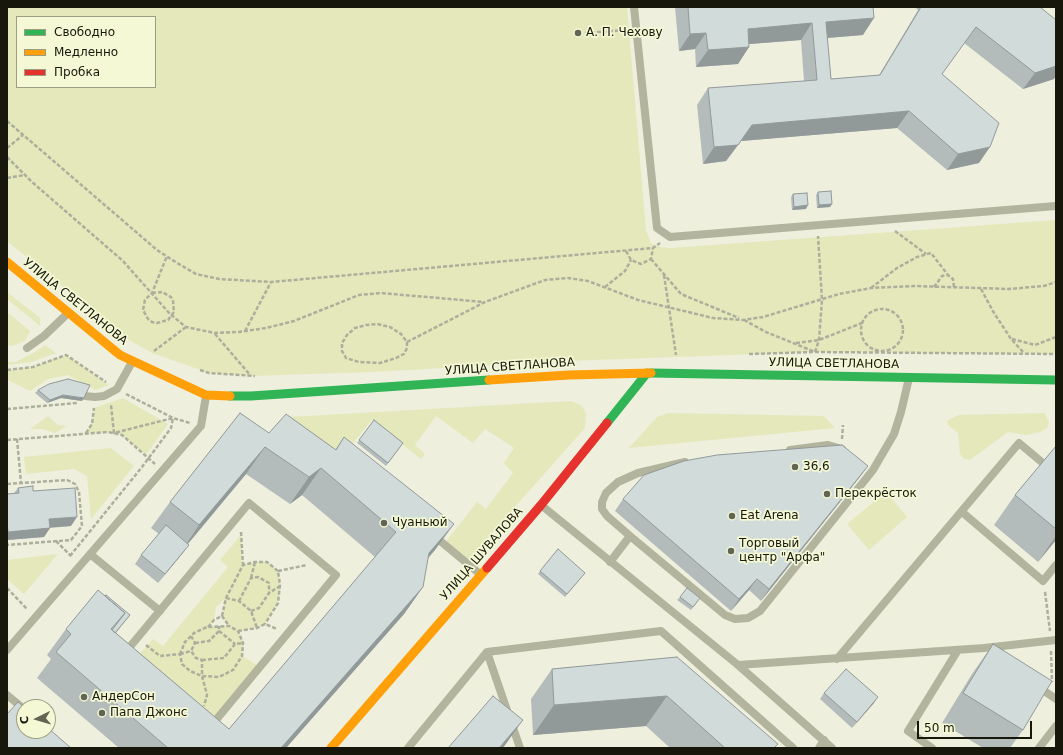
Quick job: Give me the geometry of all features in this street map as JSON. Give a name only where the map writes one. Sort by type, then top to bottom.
[{"type":"street","name":"УЛИЦА СВЕТЛАНОВА","points":[[7,262],[120,355],[206,395],[251,396],[568,374],[647,373],[1056,380]]},
{"type":"street","name":"УЛИЦА ШУВАЛОВА","points":[[331,748],[540,505],[647,373]]},
{"type":"lane","points":[[634,7],[658,228],[670,237],[1056,206]]},
{"type":"lane","points":[[27,348],[54,328],[68,313]]},
{"type":"lane","points":[[84,399],[104,396],[117,389],[133,361]]},
{"type":"lane","points":[[694,461],[671,464],[638,473],[618,482],[606,493],[602,502],[602,509],[607,516],[630,536],[725,615],[735,619],[748,618],[760,611],[870,468],[894,434],[909,377]]},
{"type":"lane","points":[[7,650],[201,426],[206,395]]},
{"type":"lane","points":[[837,659],[1019,443],[1056,474]]},
{"type":"lane","points":[[779,451],[828,445],[841,448],[850,454]]},
{"type":"lane","points":[[249,503],[321,562],[336,575],[211,726],[124,654],[249,503]]},
{"type":"lane","points":[[540,505],[738,665],[832,748]]},
{"type":"lane","points":[[962,512],[1043,580],[1056,565]]},
{"type":"lane","points":[[426,529],[481,574]]},
{"type":"lane","points":[[610,562],[630,536]]},
{"type":"lane","points":[[90,554],[160,611]]},
{"type":"lane","points":[[408,748],[487,652],[661,631],[794,748]]},
{"type":"lane","points":[[738,665],[984,648],[1056,640]]},
{"type":"lane","points":[[984,648],[997,657]]},
{"type":"lane","points":[[932,748],[908,731],[958,650]]},
{"type":"lane","points":[[487,652],[520,748]]},
{"type":"lane","points":[[1028,679],[1056,699]]},
{"type":"lane","points":[[7,694],[16,701]]},
{"type":"lane","points":[[1040,748],[1056,726]]},
{"type":"lane","points":[[819,748],[824,740]]},
{"type":"path","points":[[584,33],[636,30]]},
{"type":"path","points":[[7,121],[167,256],[196,274],[219,279],[271,282],[626,251],[653,248],[670,237]]},
{"type":"path","points":[[7,148],[23,135]]},
{"type":"path","points":[[7,157],[25,175],[123,261],[172,316],[186,327],[215,333],[245,331],[294,321],[359,295],[381,293],[485,302]]},
{"type":"path","points":[[7,178],[25,175]]},
{"type":"path","points":[[881,220],[926,255]]},
{"type":"path","points":[[815,352],[819,340],[822,300],[818,225]]},
{"type":"path","points":[[653,248],[651,259],[681,294],[815,352]]},
{"type":"path","points":[[626,251],[631,260],[641,264],[651,259]]},
{"type":"path","points":[[871,288],[898,268],[931,254],[953,279],[954,287]]},
{"type":"path","points":[[152,293],[162,292],[171,297],[174,306],[172,316],[163,323],[152,322],[148,319],[144,315],[143,305],[148,296],[152,293],[167,256]]},
{"type":"path","points":[[605,287],[626,272],[631,260]]},
{"type":"path","points":[[664,275],[677,356],[669,357]]},
{"type":"path","points":[[934,287],[942,276],[948,275]]},
{"type":"path","points":[[407,342],[485,302],[545,280],[568,278],[605,287],[638,300],[713,318],[743,320],[763,317],[871,288],[954,287],[1009,289],[1044,286],[1056,282]]},
{"type":"path","points":[[245,331],[271,282]]},
{"type":"path","points":[[980,288],[1011,339],[1024,352]]},
{"type":"path","points":[[795,343],[819,340],[862,323],[870,313],[882,309],[895,313],[899,318],[903,331],[902,337],[892,348],[882,352],[866,344],[861,330],[862,323]]},
{"type":"path","points":[[366,325],[384,326],[401,334],[407,342],[407,348],[404,354],[380,363],[359,362],[346,358],[342,351],[342,343],[346,335],[355,328],[366,325]]},
{"type":"path","points":[[159,355],[152,352],[186,327]]},
{"type":"path","points":[[215,333],[251,376]]},
{"type":"path","points":[[1011,339],[1035,345],[1056,337]]},
{"type":"path","points":[[746,354],[815,352],[1024,352],[1056,354]]},
{"type":"path","points":[[373,362],[373,367]]},
{"type":"path","points":[[195,369],[209,373],[258,376]]},
{"type":"path","points":[[7,409],[84,399]]},
{"type":"path","points":[[106,404],[111,402],[114,433]]},
{"type":"path","points":[[89,405],[94,408],[100,406]]},
{"type":"path","points":[[85,434],[92,424],[94,408]]},
{"type":"path","points":[[70,556],[149,458],[171,428],[173,418],[114,433]]},
{"type":"path","points":[[7,440],[108,432],[114,433],[122,435],[162,471]]},
{"type":"path","points":[[17,439],[21,482]]},
{"type":"path","points":[[7,484],[67,480],[75,484],[79,492],[82,526],[71,540],[7,545]]},
{"type":"path","points":[[222,616],[214,620],[208,627],[191,636],[184,642],[180,654],[182,664],[190,671],[202,676],[218,677],[233,670],[242,656],[243,643],[238,631],[229,626],[222,616],[226,598],[243,565],[239,514]]},
{"type":"path","points":[[56,541],[66,553]]},
{"type":"path","points":[[238,631],[256,628],[265,624],[278,603],[280,585],[278,571],[268,562],[255,562],[243,565]]},
{"type":"path","points":[[240,601],[251,578],[255,562]]},
{"type":"path","points":[[278,571],[321,562]]},
{"type":"path","points":[[251,578],[258,577],[269,584],[269,593]]},
{"type":"path","points":[[251,611],[259,608],[269,593],[280,585]]},
{"type":"path","points":[[7,588],[23,605]]},
{"type":"path","points":[[226,598],[240,601],[251,611],[256,628]]},
{"type":"path","points":[[265,624],[276,629],[292,629]]},
{"type":"path","points":[[195,643],[209,641],[219,631],[220,626]]},
{"type":"path","points":[[208,627],[229,626]]},
{"type":"path","points":[[219,631],[235,644]]},
{"type":"path","points":[[191,636],[195,643]]},
{"type":"path","points":[[137,639],[160,656],[180,654],[191,651],[195,643]]},
{"type":"path","points":[[191,651],[196,658],[202,660],[224,658],[235,644],[243,643]]},
{"type":"path","points":[[201,717],[207,696],[202,676],[202,660]]},
{"type":"green space","points":[[7,7],[627,7],[646,231],[651,243],[660,247],[671,248],[1056,220],[1056,354],[815,352],[567,361],[373,372],[251,376],[209,373],[152,353],[129,340],[7,241]]},
{"type":"green space","points":[[7,292],[40,318],[40,326],[7,299]]},
{"type":"green space","points":[[7,312],[30,331],[25,341],[12,346],[7,345]]},
{"type":"green space","points":[[45,345],[56,353],[32,362],[7,365],[7,362],[15,362],[30,355]]},
{"type":"green space","points":[[66,355],[109,385],[95,390],[68,375],[48,379],[30,391],[8,380],[7,370],[33,367]]},
{"type":"green space","points":[[123,398],[168,424],[146,455],[122,435],[108,432],[85,434],[92,424],[94,408]]},
{"type":"green space","points":[[571,401],[581,405],[586,413],[585,428],[466,562],[444,544],[477,502],[486,509],[513,473],[504,463],[514,448],[485,429],[473,443],[436,416],[415,445],[425,454],[421,459],[372,420],[340,459],[288,417]]},
{"type":"green space","points":[[668,413],[824,416],[835,428],[629,448],[657,417]]},
{"type":"green space","points":[[1045,413],[1049,423],[1047,428],[1040,432],[1026,435],[1008,432],[970,460],[963,458],[960,454],[958,433],[948,425],[947,422],[948,420],[959,415]]},
{"type":"green space","points":[[48,416],[58,425],[67,426],[55,433],[42,429],[30,429]]},
{"type":"green space","points":[[111,448],[134,466],[91,519],[87,476],[74,469],[26,474],[24,457]]},
{"type":"green space","points":[[886,492],[907,517],[869,550],[847,524]]},
{"type":"green space","points":[[241,535],[243,565],[255,562],[267,562],[278,571],[280,585],[278,603],[265,624],[257,628],[238,631],[243,643],[242,656],[260,667],[215,721],[133,662],[153,639],[163,646],[228,567],[220,560]],"holes":[[[225,599],[222,616],[229,626],[208,627],[214,620],[216,607]]]},
{"type":"green space","points":[[58,554],[24,594],[7,579],[7,560]]},
{"type":"building","points":[[688,7],[873,7],[874,18],[826,22],[831,79],[880,75],[921,7],[1040,7],[1056,20],[1056,66],[1035,73],[976,27],[942,74],[999,123],[990,147],[958,154],[909,111],[752,125],[738,145],[714,147],[708,88],[817,80],[812,23],[748,29],[749,47],[708,50],[706,33],[690,34]]},
{"type":"building","points":[[831,191],[832,204],[819,205],[818,192]]},
{"type":"building","points":[[807,193],[808,205],[794,207],[793,194]]},
{"type":"building","points":[[68,379],[90,385],[84,398],[63,395],[50,400],[38,390],[49,384]]},
{"type":"building","points":[[240,413],[269,433],[286,414],[336,450],[344,437],[454,524],[429,553],[423,587],[281,748],[168,748],[56,652],[71,634],[66,629],[98,590],[125,613],[111,629],[229,729],[396,532],[321,468],[309,477],[265,447],[199,525],[170,502]]},
{"type":"building","points":[[374,420],[403,443],[388,463],[359,440]]},
{"type":"building","name":"Торговый центр \"Арфа\"","points":[[842,445],[868,466],[769,589],[757,579],[739,599],[623,499],[644,475],[684,461],[717,455]]},
{"type":"building","points":[[1056,446],[1056,529],[1015,495]]},
{"type":"building","points":[[33,486],[33,491],[75,488],[77,517],[49,519],[50,528],[8,532],[7,494],[19,493],[18,488]]},
{"type":"building","points":[[166,525],[189,545],[165,574],[141,555]]},
{"type":"building","points":[[558,549],[585,573],[567,594],[540,571]]},
{"type":"building","points":[[687,588],[700,598],[693,607],[680,597]]},
{"type":"building","points":[[106,595],[130,615],[115,633],[112,630],[125,613],[105,596]]},
{"type":"building","points":[[993,644],[1052,681],[1023,730],[963,693]]},
{"type":"building","points":[[677,657],[778,744],[774,748],[725,748],[667,696],[554,705],[552,669]]},
{"type":"building","points":[[846,669],[878,697],[857,722],[824,693]]},
{"type":"building","points":[[493,696],[523,720],[499,748],[448,748]]},
{"type":"building","points":[[16,704],[16,739],[56,739],[56,735],[71,748],[7,748],[7,714]]},
{"type":"traffic: fast","points":[[607,423],[647,373]]},
{"type":"traffic: fast","points":[[651,373],[1056,380]]},
{"type":"traffic: fast","points":[[230,396],[251,396],[489,380]]},
{"type":"traffic: slow","points":[[7,262],[120,355],[206,395],[230,396]]},
{"type":"traffic: slow","points":[[489,380],[569,375],[651,373]]},
{"type":"traffic: slow","points":[[331,748],[487,568]]},
{"type":"traffic: jam","points":[[487,568],[541,505],[607,423]]},
{"type":"place","name":"А. П. Чехову","points":[[578,33]]},
{"type":"place","name":"36,6","points":[[795,467]]},
{"type":"place","name":"Перекрёсток","points":[[827,494]]},
{"type":"place","name":"Eat Arena","points":[[732,516]]},
{"type":"place","name":"Чуаньюй","points":[[384,523]]},
{"type":"place","name":"Торговый центр \"Арфа\"","points":[[731,551]]},
{"type":"place","name":"АндерСон","points":[[84,697]]},
{"type":"place","name":"Папа Джонс","points":[[102,713]]}]
